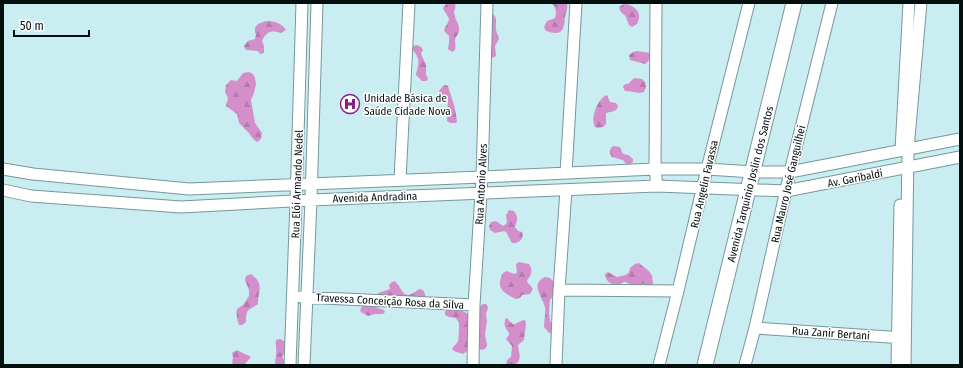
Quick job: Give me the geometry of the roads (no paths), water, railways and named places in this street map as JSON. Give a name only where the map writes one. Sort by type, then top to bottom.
[{"type":"street","name":"Rua Elói Armando Nedel","points":[[290,365],[302,3]]},
{"type":"street","name":"Rua Elói Armando Nedel","points":[[304,365],[317,3]]},
{"type":"street","points":[[400,180],[409,3]]},
{"type":"street","name":"Rua Antonio Alves","points":[[473,365],[474,305],[482,177],[487,3]]},
{"type":"street","points":[[566,173],[576,3]]},
{"type":"street","points":[[656,3],[654,169],[657,186]]},
{"type":"street","name":"Rua Angelin Favassa","points":[[659,365],[748,3]]},
{"type":"street","name":"Avenida Tarquínio Joslin dos Santos","points":[[705,365],[794,3]]},
{"type":"street","name":"Rua Mauro José Ganguilhei","points":[[746,365],[790,172],[832,3]]},
{"type":"street","points":[[905,365],[902,338],[904,150],[909,3]]},
{"type":"street","points":[[904,150],[921,3]]},
{"type":"street","name":"Av. Garibaldi","points":[[3,169],[33,174],[189,189],[654,169],[790,172],[960,139]]},
{"type":"street","name":"Av. Garibaldi","points":[[748,189],[786,191],[960,157]]},
{"type":"street","name":"Avenida Andradina","points":[[3,190],[31,196],[181,207],[311,200],[657,186],[748,189]]},
{"type":"street","points":[[556,365],[559,290],[566,190]]},
{"type":"street","points":[[559,290],[678,291]]},
{"type":"street","name":"Travessa Conceição Rosa da Silva","points":[[293,296],[474,305]]},
{"type":"street","name":"Rua Zanir Bertani","points":[[755,328],[902,338]]},
{"type":"street","points":[[897,365],[902,338]]},
{"type":"place","name":"Unidade Básica de Saúde Cidade Nova","points":[[350,104]]}]
